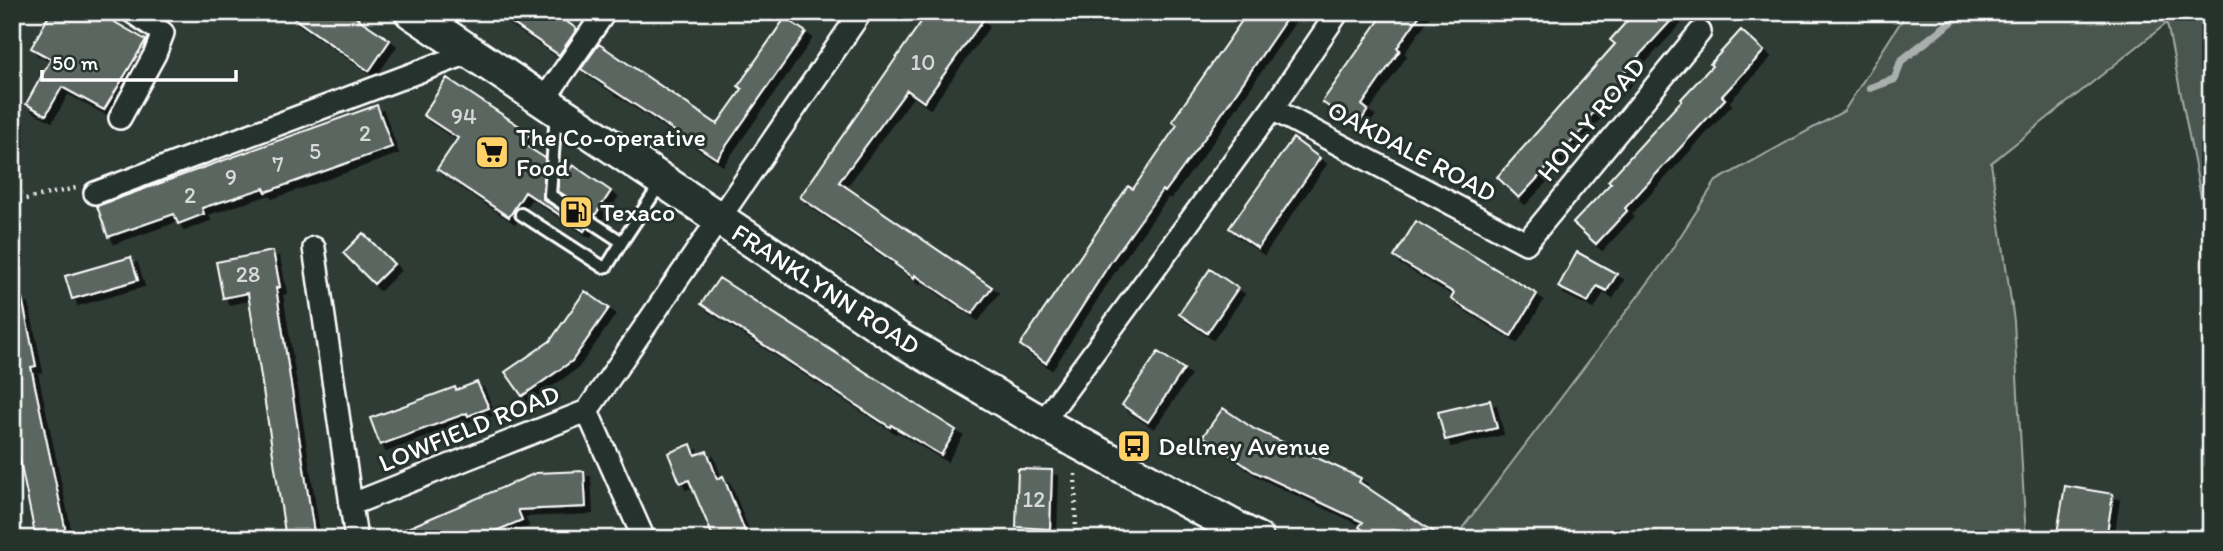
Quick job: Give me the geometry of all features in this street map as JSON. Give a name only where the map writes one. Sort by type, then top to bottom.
[{"type":"main road","name":"FRANKLYNN ROAD","points":[[411,12],[899,339],[1042,424],[1257,539]]},
{"type":"street","points":[[120,118],[155,54],[163,33],[132,12]]},
{"type":"street","points":[[550,105],[605,12]]},
{"type":"street","name":"LOWFIELD ROAD","points":[[351,505],[587,411],[861,12]]},
{"type":"street","points":[[1042,424],[1272,109],[1338,12]]},
{"type":"street","name":"HOLLY ROAD","points":[[1526,243],[1700,32]]},
{"type":"street","points":[[95,193],[471,52]]},
{"type":"street","name":"OAKDALE ROAD","points":[[1272,109],[1526,243]]},
{"type":"street","name":"LOWFIELD ROAD","points":[[314,248],[356,539]]},
{"type":"street","points":[[587,411],[644,539]]},
{"type":"lane","points":[[550,105],[550,195],[622,242]]},
{"type":"lane","points":[[522,215],[603,267],[607,265],[663,181]]},
{"type":"path","points":[[12,202],[73,187],[95,193]]},
{"type":"path","points":[[1075,441],[1076,539]]},
{"type":"shaded area","points":[[1907,12],[2211,12],[2211,232],[2208,233],[2167,23],[1991,163],[2014,321],[2026,539],[1454,539],[1663,263],[1716,181],[1844,111]]},
{"type":"building","points":[[51,12],[97,12],[146,40],[104,110],[62,87],[46,115],[26,104],[51,59],[31,48]]},
{"type":"building","points":[[285,12],[348,12],[390,40],[369,71]]},
{"type":"building","points":[[496,12],[553,12],[577,29],[559,55]]},
{"type":"building","points":[[928,12],[972,12],[983,20],[924,102],[907,90],[839,182],[992,287],[972,314],[915,275],[914,278],[800,197]]},
{"type":"building","points":[[1248,12],[1291,12],[1214,125],[1165,192],[1162,190],[1110,263],[1046,363],[1020,345],[1128,186],[1133,189],[1177,125],[1172,121]]},
{"type":"building","points":[[1385,12],[1422,12],[1397,48],[1400,50],[1362,105],[1368,110],[1357,126],[1322,102]]},
{"type":"building","points":[[1635,12],[1679,12],[1622,74],[1626,77],[1585,122],[1588,124],[1519,198],[1497,177],[1615,44],[1610,40]]},
{"type":"building","points":[[785,18],[806,32],[717,159],[581,69],[599,44],[717,124],[742,89],[738,86]]},
{"type":"building","points":[[1741,30],[1764,51],[1722,96],[1725,99],[1625,208],[1627,211],[1596,244],[1573,223],[1611,183],[1608,181]]},
{"type":"building","name":"The Co-operative Food","points":[[447,78],[530,133],[523,144],[545,158],[543,199],[586,228],[584,231],[525,192],[509,217],[437,169],[458,138],[423,115]]},
{"type":"building","points":[[377,105],[392,147],[266,192],[264,188],[202,208],[204,214],[178,224],[174,214],[108,237],[97,206]]},
{"type":"building","points":[[1293,138],[1320,158],[1258,248],[1229,228]]},
{"type":"building","points":[[573,165],[611,191],[595,215],[558,191],[560,168],[567,173]]},
{"type":"building","points":[[1416,221],[1537,294],[1511,336],[1451,299],[1454,293],[1394,257]]},
{"type":"building","points":[[363,233],[394,264],[374,284],[343,253]]},
{"type":"building","points":[[273,251],[280,287],[276,288],[315,539],[286,539],[248,293],[223,298],[216,262]]},
{"type":"building","points":[[1577,252],[1617,274],[1607,291],[1597,286],[1588,302],[1558,287]]},
{"type":"building","points":[[131,257],[138,280],[72,299],[65,276]]},
{"type":"building","points":[[1210,269],[1238,288],[1207,333],[1179,314]]},
{"type":"building","points":[[719,278],[956,430],[941,455],[891,425],[890,427],[701,304]]},
{"type":"building","points":[[585,291],[609,308],[572,361],[522,396],[505,372],[550,341]]},
{"type":"building","points":[[22,298],[36,366],[31,367],[66,532],[36,539],[12,422],[12,299]]},
{"type":"building","points":[[1158,352],[1184,369],[1148,422],[1122,405]]},
{"type":"building","points":[[477,382],[489,408],[468,416],[467,413],[380,445],[370,418],[455,387],[456,390]]},
{"type":"building","points":[[1490,400],[1497,428],[1445,440],[1438,412]]},
{"type":"building","points":[[1223,408],[1254,429],[1361,478],[1359,482],[1444,539],[1376,539],[1359,527],[1363,522],[1253,471],[1203,436]]},
{"type":"building","points":[[691,444],[695,455],[707,451],[717,479],[723,476],[748,539],[714,539],[689,480],[680,483],[668,453]]},
{"type":"building","points":[[1018,469],[1052,470],[1050,529],[1016,527]]},
{"type":"building","points":[[584,471],[586,507],[518,510],[522,520],[477,539],[382,539],[536,473]]},
{"type":"building","points":[[2065,486],[2113,494],[2106,539],[2057,533]]},
{"type":"waterway","points":[[1870,88],[1895,79],[1901,61],[1964,12]]},
{"type":"place","name":"The Co-operative Food","points":[[492,152]]},
{"type":"place","name":"Texaco","points":[[576,212]]},
{"type":"place","name":"Dellney Avenue","points":[[1134,446]]}]
